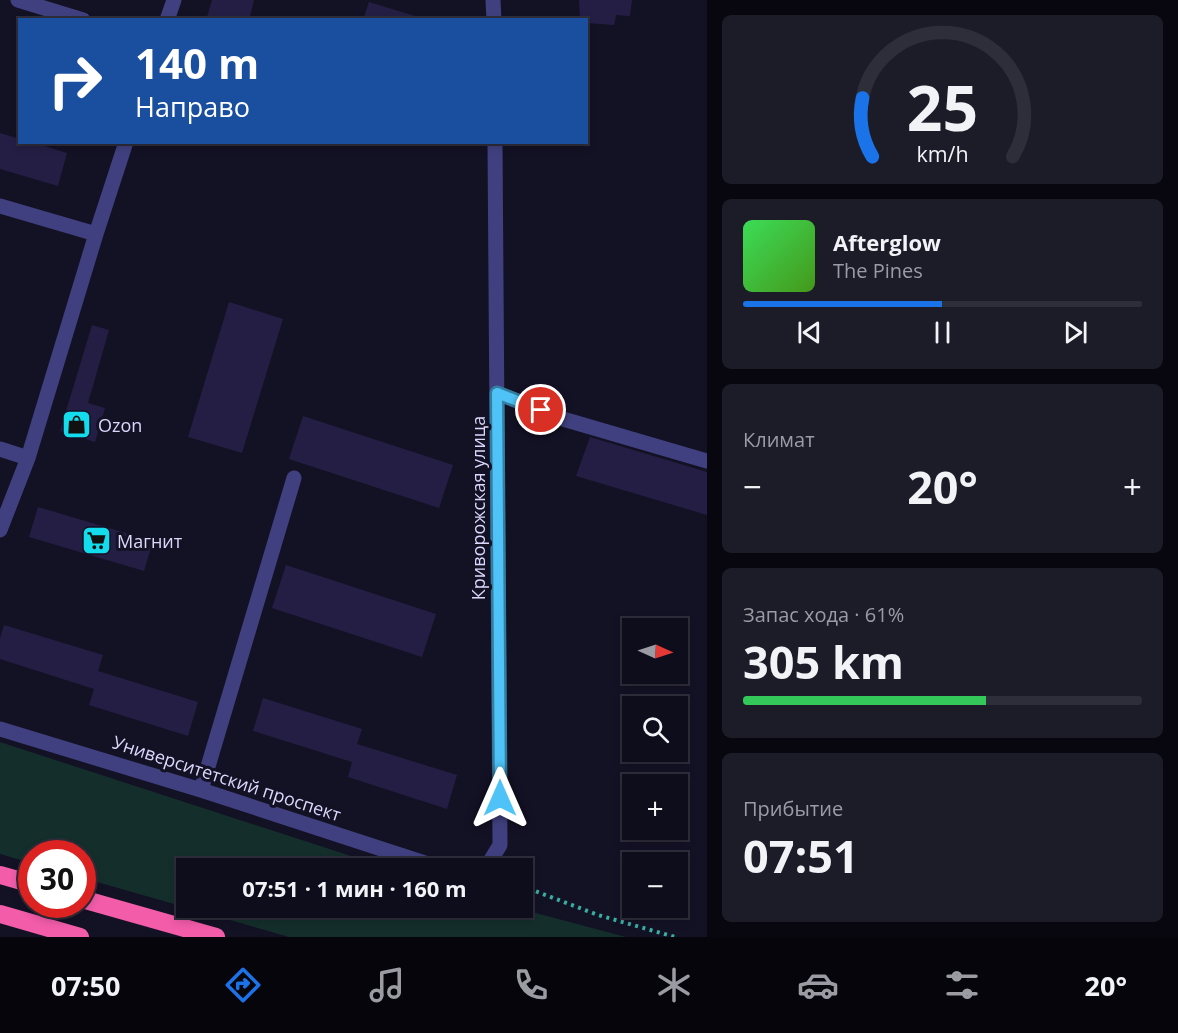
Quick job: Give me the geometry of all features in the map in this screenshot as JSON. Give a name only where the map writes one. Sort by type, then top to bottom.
[{"type":"highway","points":[[0,875],[18,880]]},
{"type":"highway","points":[[96,903],[216,937]]},
{"type":"highway","points":[[0,914],[80,937]]},
{"type":"street","points":[[18,0],[76,18]]},
{"type":"street","points":[[168,18],[174,0]]},
{"type":"street","points":[[493,0],[494,18]]},
{"type":"street","points":[[0,530],[28,458],[125,144]]},
{"type":"street","name":"Криворожская улица","points":[[492,858],[500,845],[495,144]]},
{"type":"street","points":[[0,206],[96,234]]},
{"type":"street","points":[[497,393],[563,419],[707,461]]},
{"type":"street","points":[[0,449],[28,458]]},
{"type":"street","points":[[201,790],[294,478]]},
{"type":"street","name":"Университетский проспект","points":[[0,729],[201,790],[409,858]]},
{"type":"path","points":[[533,890],[598,915],[675,937]]},
{"type":"green space","points":[[0,742],[357,858],[176,858],[176,905],[96,882],[96,840],[18,840],[18,859],[0,854]]},
{"type":"green space","points":[[533,912],[626,937],[289,937],[223,918],[533,918]]},
{"type":"building","points":[[212,0],[254,0],[250,18],[207,18]]},
{"type":"building","points":[[579,0],[632,0],[630,16],[616,15],[614,25],[588,23],[588,18],[580,18]]},
{"type":"building","points":[[369,2],[415,16],[415,18],[364,18]]},
{"type":"building","points":[[0,133],[18,138],[18,144],[38,144],[67,153],[58,186],[0,169]]},
{"type":"building","points":[[229,302],[283,319],[242,453],[188,437]]},
{"type":"building","points":[[92,325],[109,330],[88,403],[105,408],[95,442],[60,431]]},
{"type":"building","points":[[303,416],[453,465],[439,508],[289,459]]},
{"type":"building","points":[[590,437],[707,472],[707,515],[576,476]]},
{"type":"building","points":[[38,507],[153,541],[144,571],[29,537]]},
{"type":"building","points":[[286,565],[436,614],[422,657],[272,608]]},
{"type":"building","points":[[4,625],[103,655],[98,671],[198,702],[188,736],[89,705],[94,689],[0,659],[0,638]]},
{"type":"building","points":[[263,698],[362,729],[357,744],[457,775],[447,809],[348,777],[352,762],[253,731]]},
{"type":"place","name":"Ozon","points":[[77,425]]},
{"type":"place","name":"Магнит","points":[[96,541]]},
{"type":"route","points":[[500,798],[497,393],[541,410]]}]
